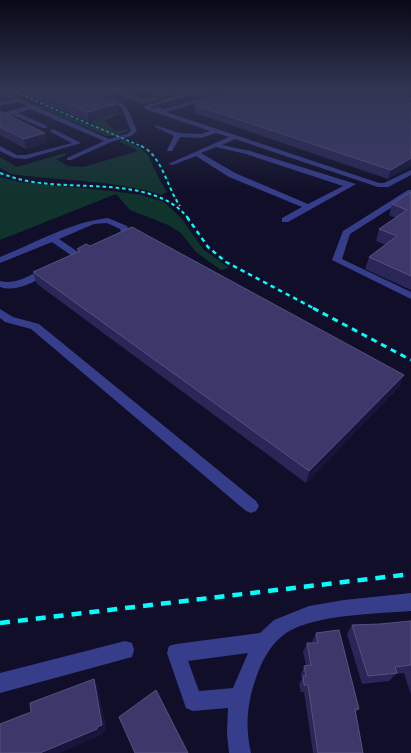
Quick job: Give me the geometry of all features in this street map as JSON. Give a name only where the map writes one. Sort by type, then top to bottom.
[{"type":"street","points":[[41,125],[45,127]]},
{"type":"street","points":[[72,125],[109,141]]},
{"type":"street","points":[[69,159],[109,141],[129,135],[134,131],[132,125]]},
{"type":"street","points":[[195,125],[378,185],[385,185],[411,172]]},
{"type":"street","points":[[157,126],[178,135],[201,136],[214,132]]},
{"type":"street","points":[[0,148],[16,156],[26,157],[78,143],[53,131]]},
{"type":"street","points":[[170,150],[178,135]]},
{"type":"street","points":[[171,164],[233,138]]},
{"type":"street","points":[[215,145],[248,152],[349,186]]},
{"type":"street","points":[[196,153],[232,175],[308,207]]},
{"type":"street","points":[[284,220],[360,179]]},
{"type":"street","points":[[411,192],[346,233],[337,260],[411,296]]},
{"type":"street","points":[[0,260],[92,222],[108,220],[124,228],[126,233],[106,243]]},
{"type":"street","points":[[52,238],[78,256]]},
{"type":"street","points":[[0,284],[2,286],[15,286],[57,266]]},
{"type":"street","points":[[0,312],[9,320],[35,326],[251,506]]},
{"type":"street","points":[[240,753],[237,741],[238,706],[240,698],[254,657],[279,626],[301,617],[322,612],[411,602]]},
{"type":"street","points":[[240,698],[193,701],[176,653],[266,641]]},
{"type":"street","points":[[0,683],[125,650]]},
{"type":"green space","points":[[81,125],[110,125],[115,131],[129,129],[128,131],[115,136],[107,136]]},
{"type":"green space","points":[[124,139],[139,147],[148,155],[167,192],[161,195],[125,186],[11,174],[0,168],[0,157],[17,167],[65,153],[67,155],[56,159],[68,166],[83,167],[138,151],[119,141]]},
{"type":"green space","points":[[0,177],[19,182],[142,195],[164,202],[182,219],[203,249],[229,268],[221,270],[196,252],[181,233],[168,225],[130,210],[116,194],[0,240]]},
{"type":"building","points":[[0,125],[29,125],[45,133],[24,139],[0,127]]},
{"type":"building","points":[[256,125],[411,125],[411,158],[391,170]]},
{"type":"building","points":[[411,192],[411,276],[369,257],[397,236],[379,229],[407,210],[392,204]]},
{"type":"building","points":[[132,227],[404,375],[309,471],[33,272],[80,251],[77,249],[86,244],[90,246]]},
{"type":"building","points":[[411,621],[411,665],[395,667],[397,673],[368,676],[352,625]]},
{"type":"building","points":[[339,630],[359,709],[355,709],[363,753],[318,753],[308,685],[304,685],[303,676],[306,676],[304,666],[311,665],[307,643],[318,643],[316,633]]},
{"type":"building","points":[[94,679],[102,725],[97,727],[97,729],[40,753],[0,753],[0,724],[31,712],[30,703]]},
{"type":"building","points":[[156,690],[188,753],[135,753],[119,717]]},
{"type":"railway","points":[[92,125],[142,147]]},
{"type":"railway","points":[[142,147],[148,150],[159,164],[175,199],[180,206]]},
{"type":"railway","points":[[0,173],[21,180],[36,182],[60,185],[100,186],[140,191],[158,197],[175,206],[187,217]]},
{"type":"railway","points":[[187,217],[208,247],[226,262],[315,309]]},
{"type":"railway","points":[[313,308],[411,360]]},
{"type":"railway","points":[[0,623],[411,574]]}]
